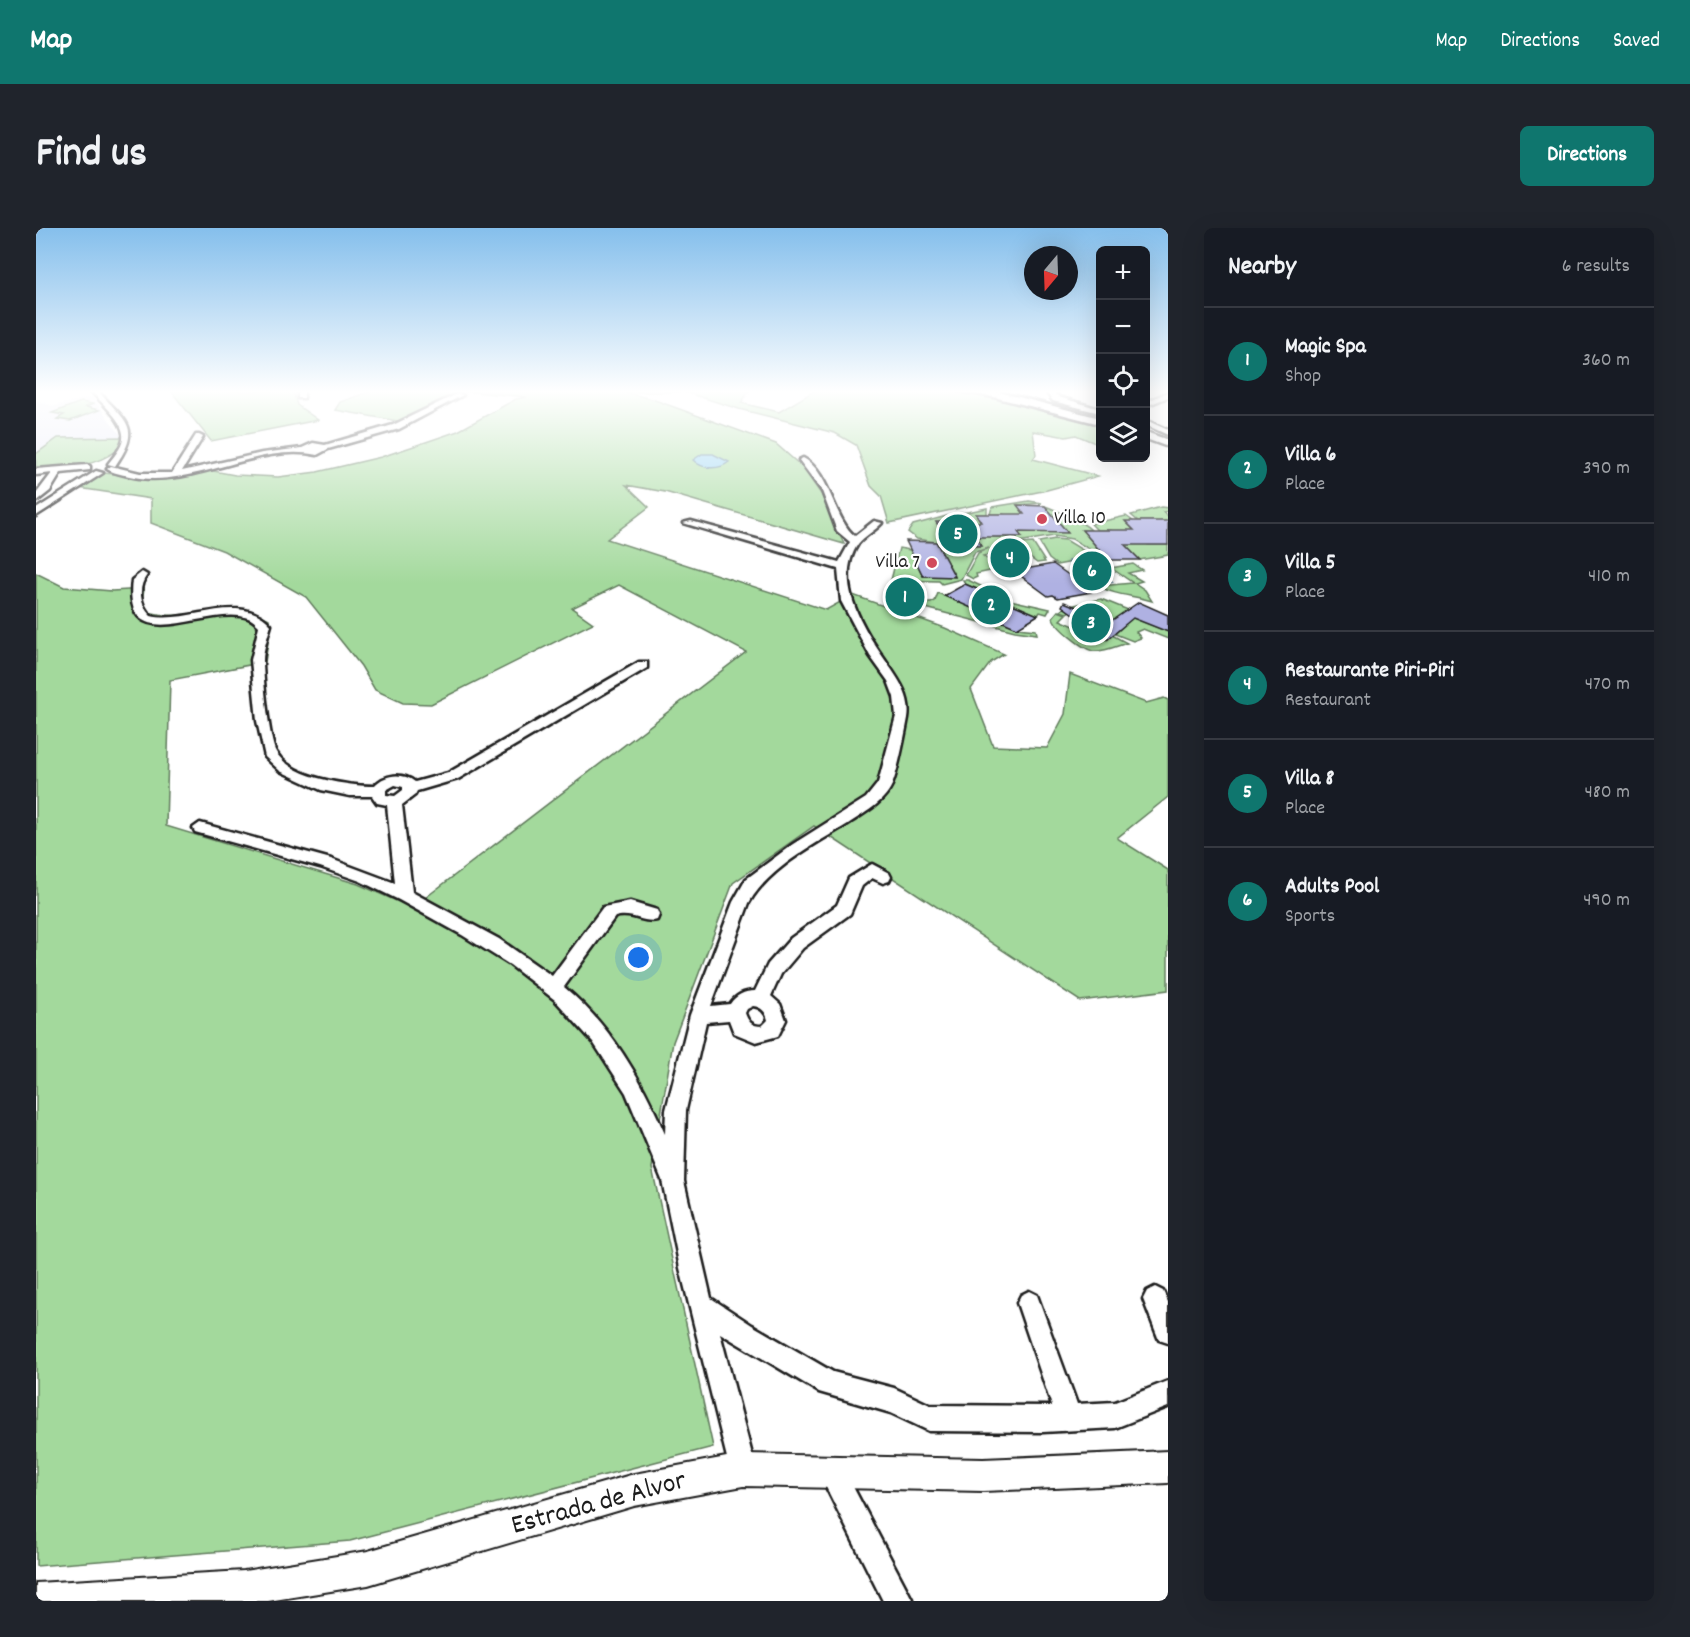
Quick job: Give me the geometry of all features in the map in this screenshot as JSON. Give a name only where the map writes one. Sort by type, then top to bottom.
[{"type":"street","points":[[36,513],[116,455]]},
{"type":"street","points":[[112,467],[118,455]]},
{"type":"street","points":[[175,475],[188,455]]},
{"type":"street","points":[[36,472],[112,467],[140,476],[175,475],[237,460],[270,455]]},
{"type":"street","points":[[803,460],[826,491],[842,531],[855,541]]},
{"type":"street","points":[[36,499],[47,489],[58,471]]},
{"type":"street","points":[[688,523],[843,567]]},
{"type":"street","points":[[674,1181],[676,1110],[699,1015],[741,902],[752,883],[798,848],[871,802],[885,784],[902,716],[900,697],[894,681],[876,656],[846,601],[843,567],[855,541],[877,523]]},
{"type":"street","points":[[142,574],[136,580],[137,608],[142,615],[150,619],[175,622],[210,614],[237,612],[247,613],[262,620],[265,625],[257,660],[263,721],[270,754],[285,768],[326,787],[350,791],[378,791]]},
{"type":"street","points":[[378,791],[382,799],[394,801],[406,796],[411,788],[453,776],[643,665]]},
{"type":"street","points":[[378,791],[383,784],[395,780],[407,782],[411,788]]},
{"type":"street","points":[[394,801],[405,895]]},
{"type":"street","points":[[200,828],[327,864],[365,877],[405,895],[481,936],[530,968],[554,987],[591,1025],[616,1058],[637,1092],[674,1181],[701,1306],[743,1470]]},
{"type":"street","points":[[760,999],[774,969],[797,944],[843,909],[855,882],[872,870],[884,877]]},
{"type":"street","points":[[554,987],[609,912],[623,906],[651,915]]},
{"type":"street","points":[[699,1015],[735,1012],[744,1000],[760,999],[771,1006],[776,1013],[776,1024],[769,1032],[756,1035],[744,1030],[738,1023],[735,1012]]},
{"type":"street","points":[[1155,1299],[1168,1331]]},
{"type":"street","points":[[1029,1303],[1069,1418]]},
{"type":"street","points":[[701,1306],[743,1334],[828,1383],[894,1401],[929,1418],[1069,1418],[1115,1415],[1168,1394]]},
{"type":"street","name":"Estrada de Alvor","points":[[36,1600],[245,1595],[368,1568],[634,1490],[743,1470],[983,1475],[1168,1467]]},
{"type":"street","points":[[832,1473],[899,1601]]},
{"type":"green space","points":[[36,455],[110,455],[88,464],[36,471]]},
{"type":"green space","points":[[387,455],[789,455],[801,466],[821,494],[844,544],[665,492],[626,485],[649,507],[607,539],[826,610],[853,595],[945,628],[1004,654],[991,662],[971,689],[993,746],[1047,748],[1065,714],[1070,674],[1146,703],[1164,698],[1168,700],[1168,797],[1117,838],[1168,870],[1168,990],[1080,1001],[814,826],[733,883],[673,1042],[652,1168],[713,1447],[350,1541],[36,1566],[36,573],[64,587],[112,591],[144,589],[142,603],[145,611],[161,615],[237,609],[253,612],[269,619],[270,630],[265,662],[170,680],[166,826],[358,884],[412,908],[746,652],[619,585],[572,608],[593,623],[431,704],[403,703],[375,690],[361,666],[306,597],[224,551],[151,523],[151,499],[79,488],[104,473],[142,477],[189,475],[208,470],[235,475],[278,477],[317,472]]},
{"type":"green space","points":[[860,455],[1036,455],[1033,459],[1098,476],[1047,490],[889,523],[881,496],[871,486]]},
{"type":"green space","points":[[1029,501],[1042,503],[1018,505],[1067,532],[1045,506],[1088,527],[1091,530],[1082,530],[1108,560],[1072,539],[1054,536],[994,546],[1033,543],[1045,562],[1037,563],[1018,549],[983,556],[999,569],[976,574],[977,577],[973,579],[966,575],[978,553],[989,548],[975,552],[961,579],[942,584],[939,581],[891,580],[899,548],[910,550],[923,576],[955,576],[936,542],[917,539],[908,532],[913,525],[947,516],[947,522],[936,522],[951,545],[981,546],[965,522],[953,522],[953,515],[987,508],[987,514],[976,514],[992,537],[1021,537],[1004,514],[990,514],[992,507]]},
{"type":"green space","points":[[1161,507],[1168,508],[1168,511],[1163,512],[1168,516],[1168,535],[1154,521],[1138,521],[1131,515]]},
{"type":"green space","points":[[1126,516],[1133,521],[1126,522],[1148,545],[1168,545],[1168,555],[1139,560],[1111,530],[1097,530],[1091,524]]},
{"type":"green space","points":[[1055,539],[1066,540],[1089,554],[1084,556],[1088,559],[1057,565],[1049,559],[1039,542]]},
{"type":"green space","points":[[1133,564],[1142,570],[1128,573],[1142,581],[1135,583],[1145,590],[1152,601],[1112,592],[1099,586],[1133,583],[1111,568]]},
{"type":"green space","points":[[963,580],[968,580],[1010,600],[1050,609],[1047,614],[1040,612],[1038,615],[965,584]]},
{"type":"green space","points":[[938,593],[1017,628],[1036,630],[1037,634],[1015,631],[906,603],[931,603],[935,601]]},
{"type":"green space","points":[[1101,599],[1128,610],[1123,614],[1168,632],[1168,639],[1143,629],[1136,632],[1141,638],[1133,641],[1115,634],[1123,626],[1076,607],[1067,613],[1060,611],[1066,607]]},
{"type":"green space","points":[[1058,611],[1066,614],[1060,620],[1107,640],[1112,635],[1127,643],[1102,651],[1088,649],[1058,626],[1053,617]]},
{"type":"water","points":[[700,455],[715,455],[729,462],[711,468],[701,466],[693,460]]},
{"type":"water","points":[[1079,559],[1096,568],[1094,569],[1113,582],[1100,584],[1094,580],[1096,578],[1088,576],[1090,575],[1084,571],[1080,572],[1078,570],[1081,569],[1069,563],[1071,562],[1069,561]]},
{"type":"building","points":[[1017,505],[1045,506],[1068,533],[1018,532],[1022,537],[976,537],[982,546],[951,545],[936,522],[981,522],[976,514],[1024,514]]},
{"type":"building","points":[[1125,521],[1168,521],[1168,545],[1125,545],[1140,560],[1108,560],[1082,530],[1134,530]]},
{"type":"building","name":"Villa 7","points":[[906,541],[936,542],[955,577],[923,576]]},
{"type":"building","points":[[1053,564],[1091,592],[1058,598],[1053,595],[1048,596],[1014,571]]},
{"type":"building","points":[[965,584],[1038,615],[1017,628],[944,596]]},
{"type":"building","points":[[1064,602],[1111,621],[1139,602],[1168,615],[1168,632],[1133,618],[1108,639],[1062,606]]},
{"type":"place","name":"Villa 10","points":[[1042,519]]},
{"type":"place","name":"Villa 8","points":[[958,534]]},
{"type":"place","name":"Restaurante Piri-Piri","points":[[1010,558]]},
{"type":"place","name":"Villa 7","points":[[932,563]]},
{"type":"place","name":"Adults Pool","points":[[1092,571]]},
{"type":"place","name":"Magic Spa","points":[[905,597]]},
{"type":"place","name":"Villa 6","points":[[991,605]]},
{"type":"place","name":"Villa 5","points":[[1091,623]]}]
